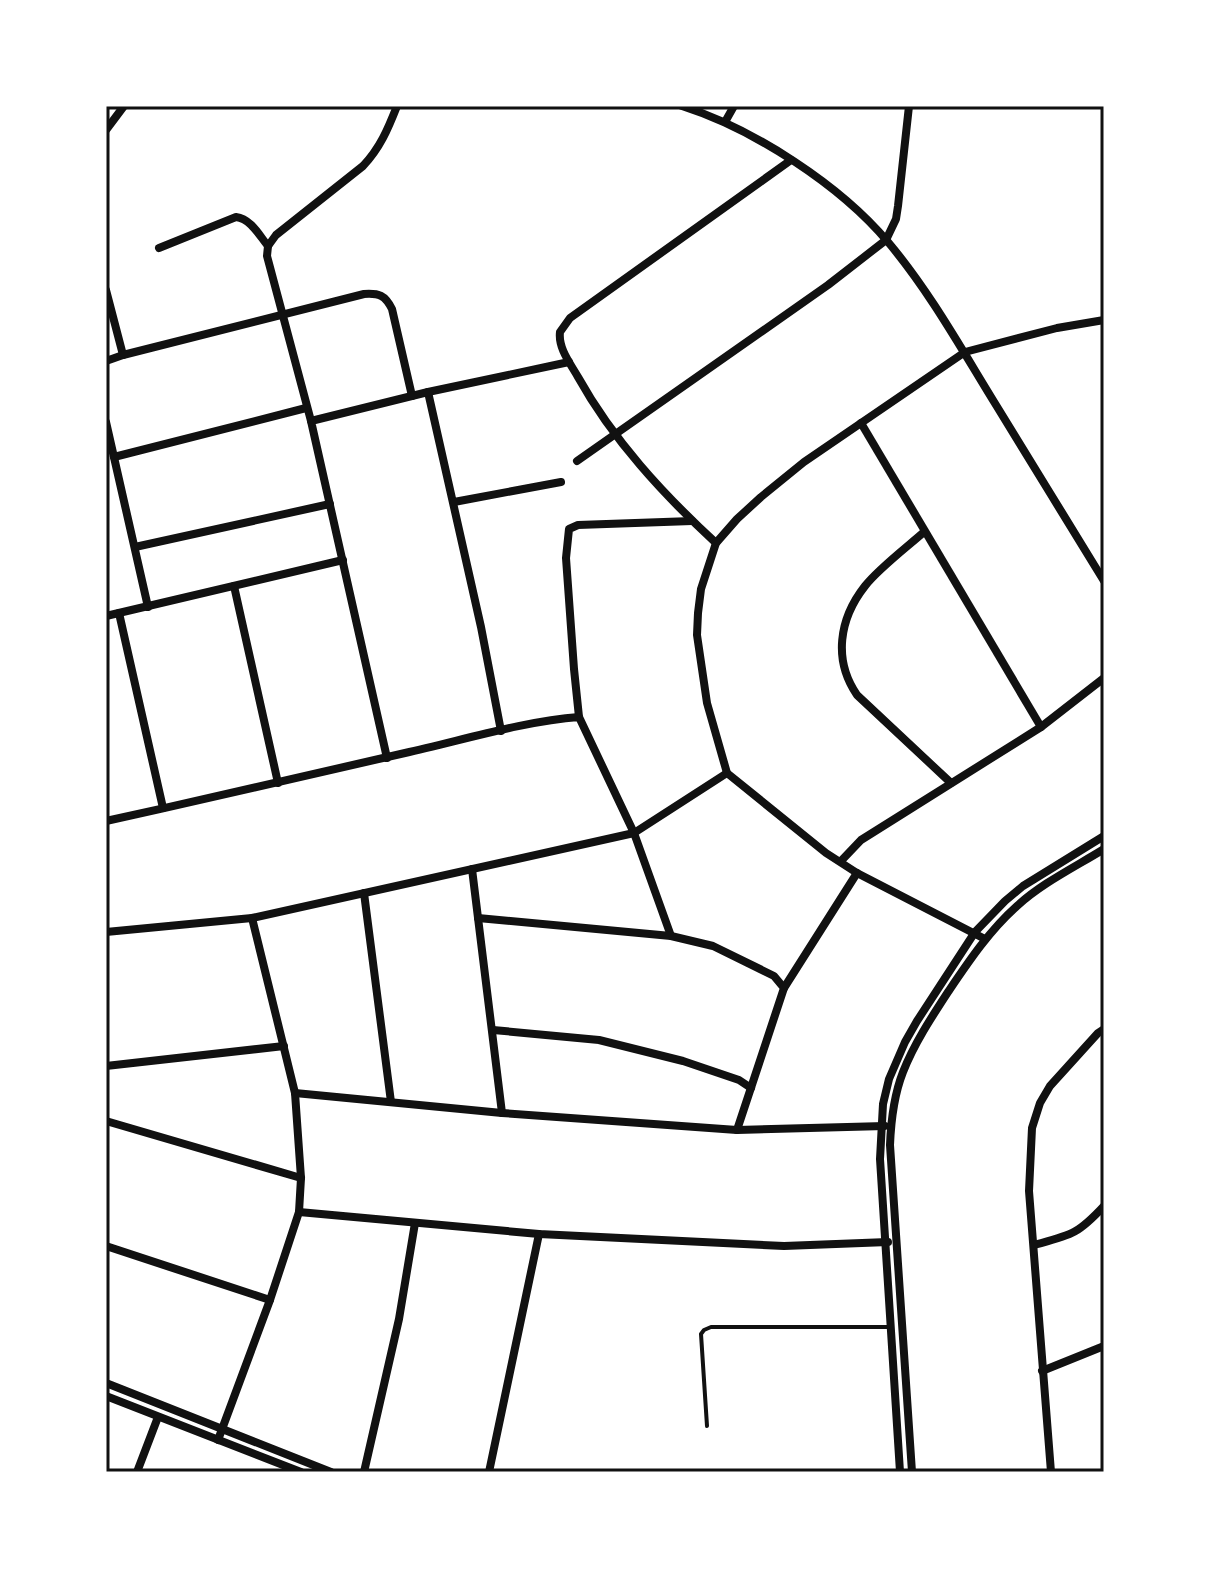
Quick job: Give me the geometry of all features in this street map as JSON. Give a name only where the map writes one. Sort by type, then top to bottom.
[{"type":"street","points":[[106,130],[124,106]]},
{"type":"street","points":[[387,758],[311,421],[267,256],[268,246],[276,235],[375,154],[397,106]]},
{"type":"street","points":[[682,106],[725,122],[791,160],[842,198],[886,240],[965,352],[1104,581]]},
{"type":"street","points":[[725,122],[734,106]]},
{"type":"street","points":[[577,461],[816,294],[886,240],[898,206],[909,106]]},
{"type":"street","points":[[716,543],[692,521],[615,434],[569,362],[559,337],[563,325],[570,318],[791,160]]},
{"type":"street","points":[[159,248],[236,217],[250,222],[268,246]]},
{"type":"street","points":[[106,290],[123,355]]},
{"type":"street","points":[[106,361],[282,314],[364,294],[377,294],[386,298],[392,309],[412,396]]},
{"type":"street","points":[[985,939],[857,873],[826,853],[727,773],[707,703],[697,635],[701,589],[716,543],[737,519],[804,462],[965,352],[1057,328],[1104,320]]},
{"type":"street","points":[[311,421],[569,362]]},
{"type":"street","points":[[428,392],[501,731]]},
{"type":"street","points":[[114,457],[306,408]]},
{"type":"street","points":[[106,422],[109,447],[114,457],[148,607]]},
{"type":"street","points":[[861,423],[1041,727]]},
{"type":"street","points":[[454,502],[561,482]]},
{"type":"street","points":[[135,547],[330,504]]},
{"type":"street","points":[[671,936],[634,833],[579,717],[566,558],[569,529],[578,525],[692,521]]},
{"type":"street","points":[[924,532],[860,593],[846,622],[842,662],[848,681],[857,695],[951,783]]},
{"type":"street","points":[[106,616],[343,560]]},
{"type":"street","points":[[234,586],[278,783]]},
{"type":"street","points":[[119,613],[163,808]]},
{"type":"street","points":[[841,861],[861,840],[1041,727],[1104,678]]},
{"type":"street","points":[[106,821],[501,731],[579,717]]},
{"type":"street","points":[[106,932],[252,918],[634,833],[727,773]]},
{"type":"street","points":[[912,1472],[890,1145],[883,1104],[889,1079],[917,1021],[975,932],[1023,886],[1104,836]]},
{"type":"street","points":[[900,1472],[880,1159],[886,1126],[903,1071],[930,1019],[985,939],[1032,894],[1104,849]]},
{"type":"street","points":[[472,869],[502,1113]]},
{"type":"street","points":[[737,1130],[784,988],[857,873]]},
{"type":"street","points":[[364,893],[391,1102]]},
{"type":"street","points":[[218,1440],[299,1212],[301,1178],[295,1093],[252,918]]},
{"type":"street","points":[[478,918],[671,936],[713,946],[774,976],[784,988]]},
{"type":"street","points":[[493,1030],[599,1040],[683,1061],[739,1080],[751,1088]]},
{"type":"street","points":[[1101,1031],[1104,1042]]},
{"type":"street","points":[[1051,1472],[1029,1191],[1032,1128],[1040,1103],[1050,1086],[1101,1031]]},
{"type":"street","points":[[106,1066],[284,1046]]},
{"type":"street","points":[[295,1093],[502,1113],[737,1130],[886,1126]]},
{"type":"street","points":[[106,1121],[301,1178]]},
{"type":"street","points":[[1034,1245],[1079,1231],[1104,1206]]},
{"type":"street","points":[[299,1212],[539,1234],[784,1246],[897,1242]]},
{"type":"street","points":[[364,1472],[399,1319],[415,1223]]},
{"type":"street","points":[[489,1472],[539,1234]]},
{"type":"street","points":[[106,1246],[270,1300]]},
{"type":"street","points":[[1042,1371],[1104,1346]]},
{"type":"street","points":[[106,1383],[331,1472]]},
{"type":"street","points":[[106,1396],[301,1472]]},
{"type":"street","points":[[137,1472],[158,1417]]},
{"type":"lane","points":[[707,1426],[701,1334],[704,1330],[711,1327],[890,1327]]}]
